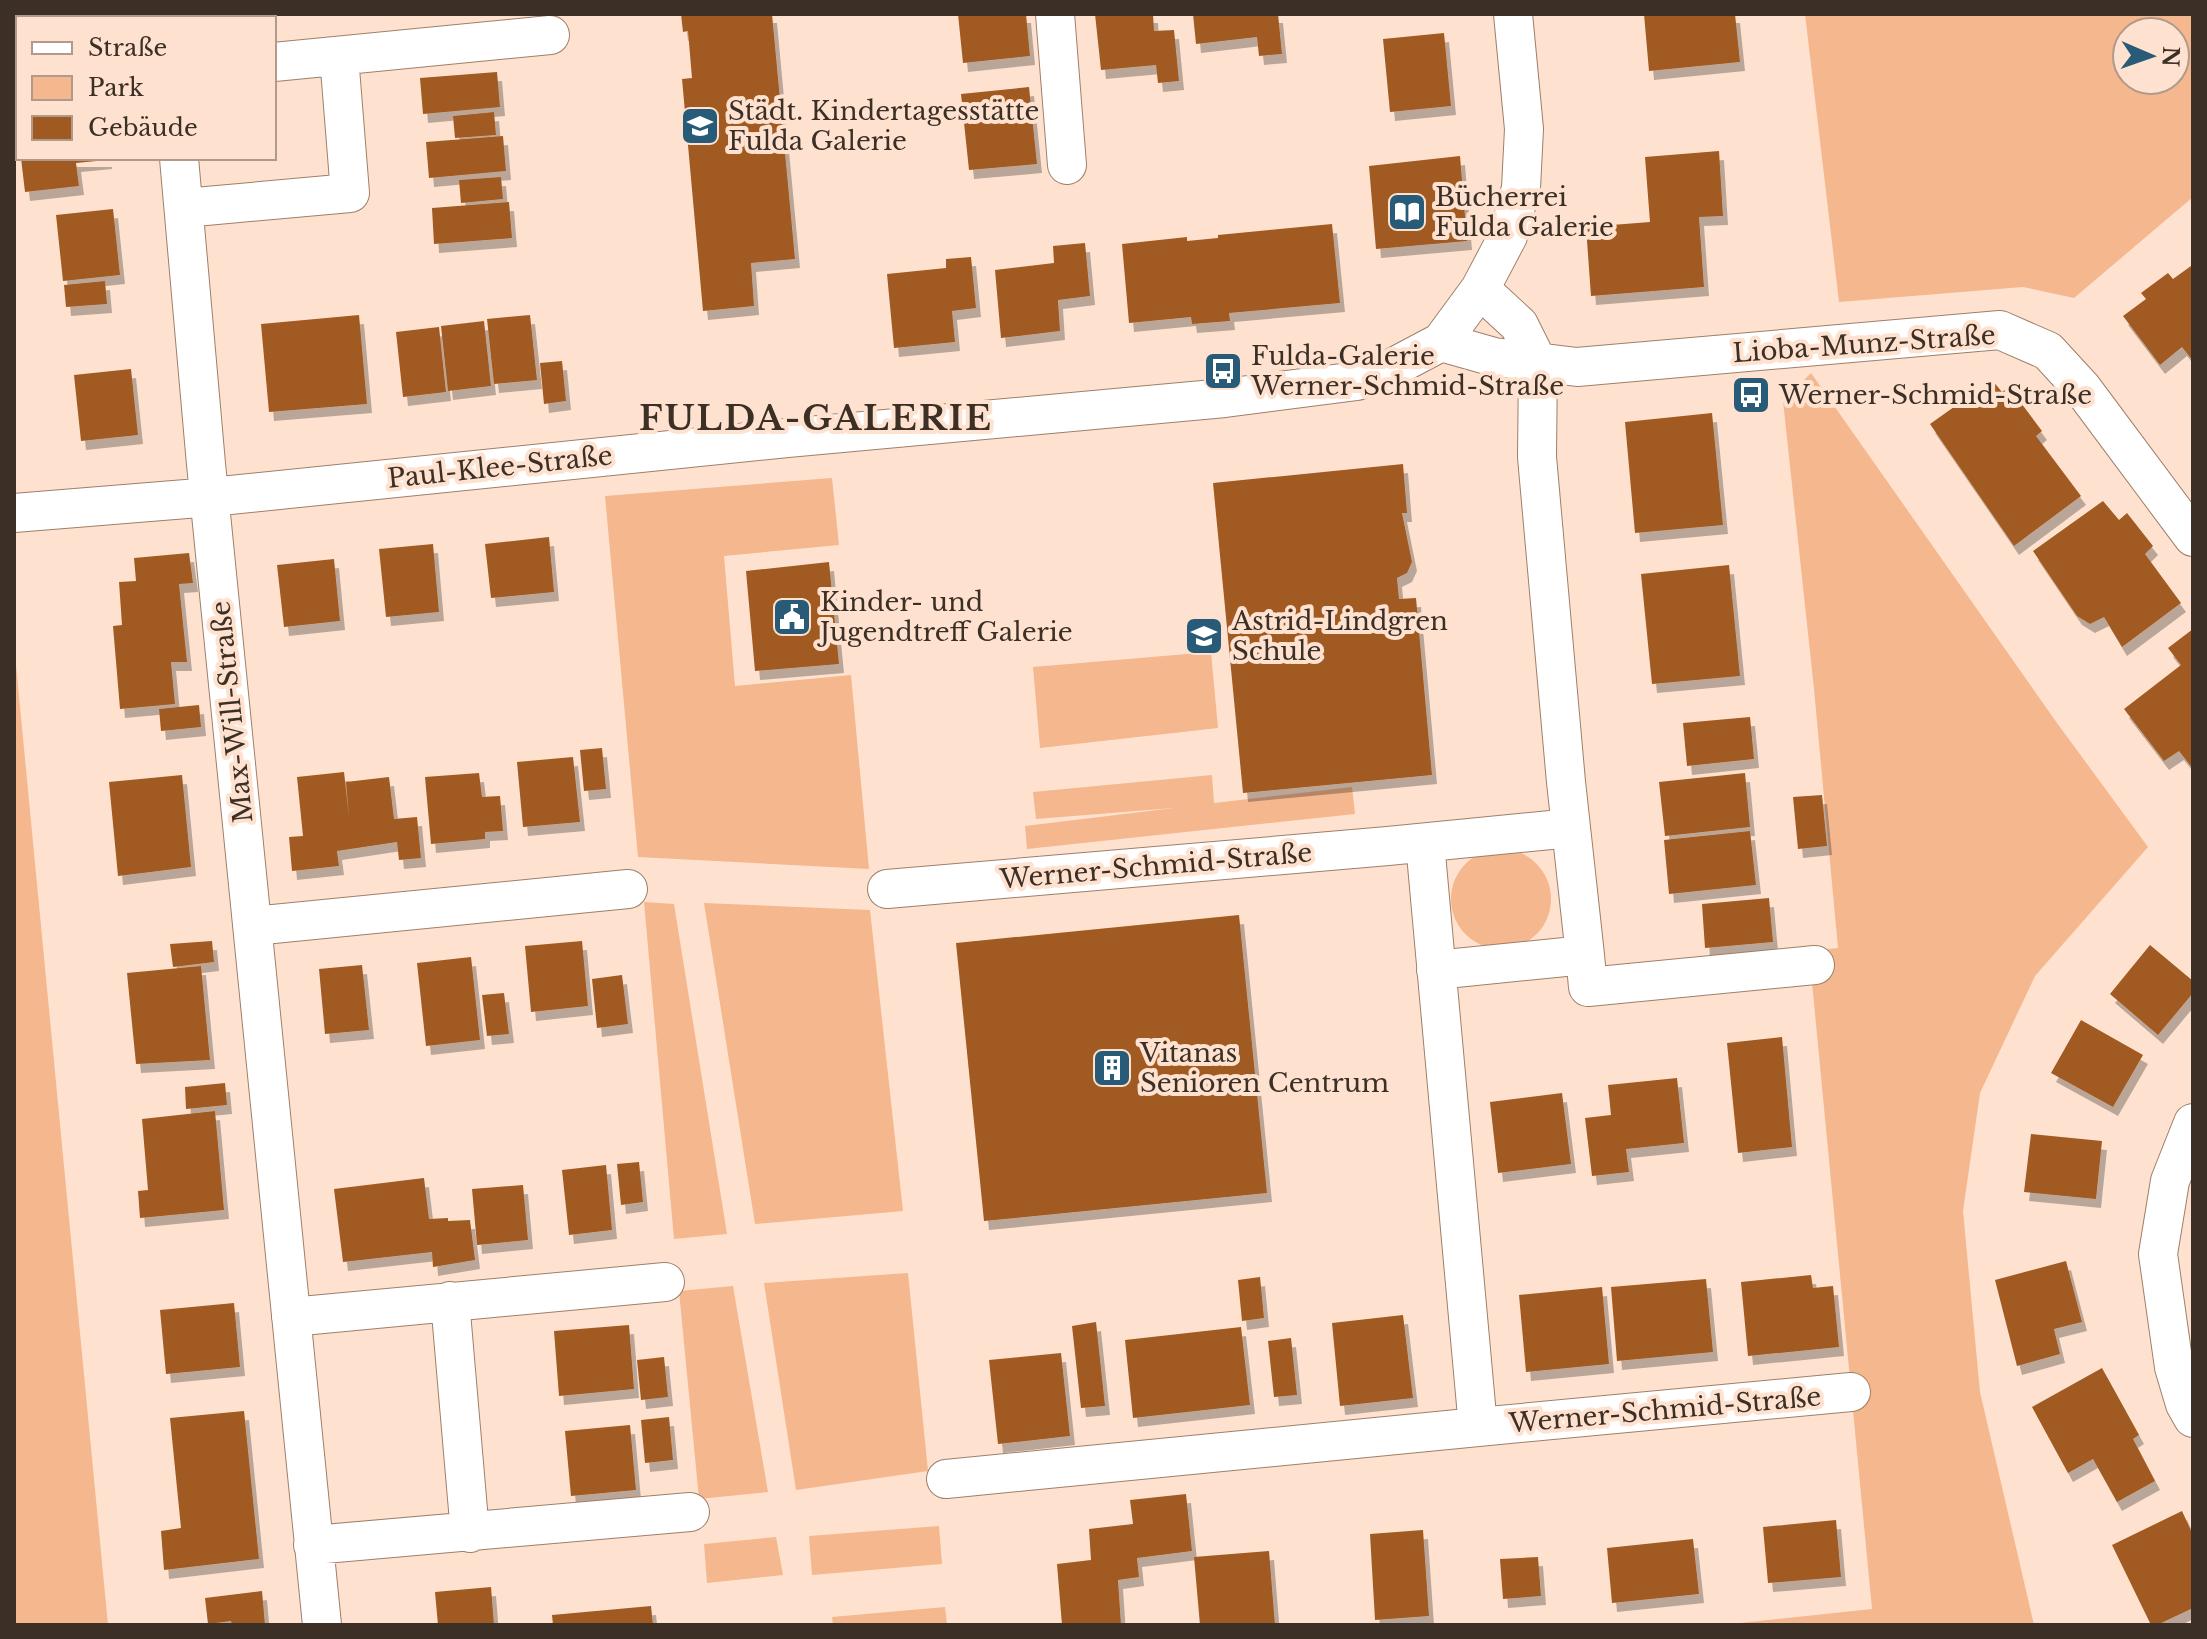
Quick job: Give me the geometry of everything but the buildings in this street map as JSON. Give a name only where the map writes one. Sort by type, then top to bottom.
[{"type":"street","points":[[1055,14],[1067,165]]},
{"type":"street","name":"Paul-Klee-Straße","points":[[14,513],[211,497],[1326,387],[1357,381],[1441,342],[1480,289],[1508,236],[1521,188],[1524,129],[1513,14]]},
{"type":"street","points":[[276,62],[550,35]]},
{"type":"street","points":[[184,208],[350,193],[339,56]]},
{"type":"street","name":"Max-Will-Straße","points":[[179,160],[322,1625]]},
{"type":"street","points":[[1480,289],[1519,325],[1538,363],[1537,457],[1588,987],[1815,965]]},
{"type":"street","name":"Lioba-Munz-Straße","points":[[1441,342],[1494,357],[1577,367],[2000,330],[2048,351],[2082,388],[2193,537]]},
{"type":"street","name":"Werner-Schmid-Straße","points":[[887,889],[1571,828]]},
{"type":"street","name":"Werner-Schmid-Straße","points":[[1425,843],[1478,1427]]},
{"type":"street","points":[[253,926],[628,889]]},
{"type":"street","points":[[1436,970],[1585,955]]},
{"type":"street","points":[[2190,1406],[2174,1367],[2158,1254],[2170,1181],[2193,1123]]},
{"type":"street","points":[[291,1317],[665,1282]]},
{"type":"street","points":[[450,1301],[470,1533]]},
{"type":"street","name":"Werner-Schmid-Straße","points":[[946,1479],[1851,1392]]},
{"type":"street","points":[[313,1545],[690,1512]]},
{"type":"green space","points":[[1805,14],[2193,14],[2193,197],[2074,298],[2023,287],[1839,302]]},
{"type":"green space","points":[[1811,373],[2148,847],[2035,976],[1980,1093],[1963,1211],[1980,1392],[2034,1625],[1721,1625],[1872,1609],[1809,951],[1838,948],[1783,401]]},
{"type":"green space","points":[[832,478],[839,545],[724,556],[735,686],[851,675],[869,869],[638,857],[605,496]]},
{"type":"green space","points":[[14,644],[108,1625],[14,1625]]},
{"type":"green space","points":[[1211,652],[1218,728],[1040,748],[1033,667]]},
{"type":"green space","points":[[1212,775],[1214,803],[1352,787],[1355,814],[1027,849],[1025,826],[1174,808],[1036,819],[1033,792]]},
{"type":"green space","points":[[1501,849],[1529,857],[1543,871],[1551,899],[1543,927],[1529,941],[1501,949],[1473,941],[1459,927],[1451,899],[1459,871],[1473,857]]},
{"type":"green space","points":[[644,902],[674,904],[727,1234],[674,1239]]},
{"type":"green space","points":[[704,903],[870,910],[903,1211],[755,1224]]},
{"type":"green space","points":[[908,1273],[928,1471],[796,1490],[764,1283]]},
{"type":"green space","points":[[733,1286],[768,1492],[699,1499],[679,1291]]},
{"type":"green space","points":[[939,1526],[942,1564],[812,1575],[809,1536]]},
{"type":"green space","points":[[776,1537],[783,1575],[707,1583],[704,1544]]},
{"type":"green space","points":[[945,1607],[947,1624],[833,1625],[832,1617]]},
{"type":"place","name":"Städt. Kindertagesstätte Fulda Galerie","points":[[700,126]]},
{"type":"place","name":"Bücherrei Fulda Galerie","points":[[1407,212]]},
{"type":"place","name":"Fulda-Galerie Werner-Schmid-Straße","points":[[1223,371]]},
{"type":"place","name":"Werner-Schmid-Straße","points":[[1751,395]]},
{"type":"place","name":"Kinder- und Jugendtreff Galerie","points":[[792,617]]},
{"type":"place","name":"Astrid-Lindgren Schule","points":[[1204,636]]},
{"type":"place","name":"Vitanas Senioren Centrum","points":[[1112,1068]]},
{"type":"district","name":"FULDA-GALERIE","points":[[816,418]]}]
